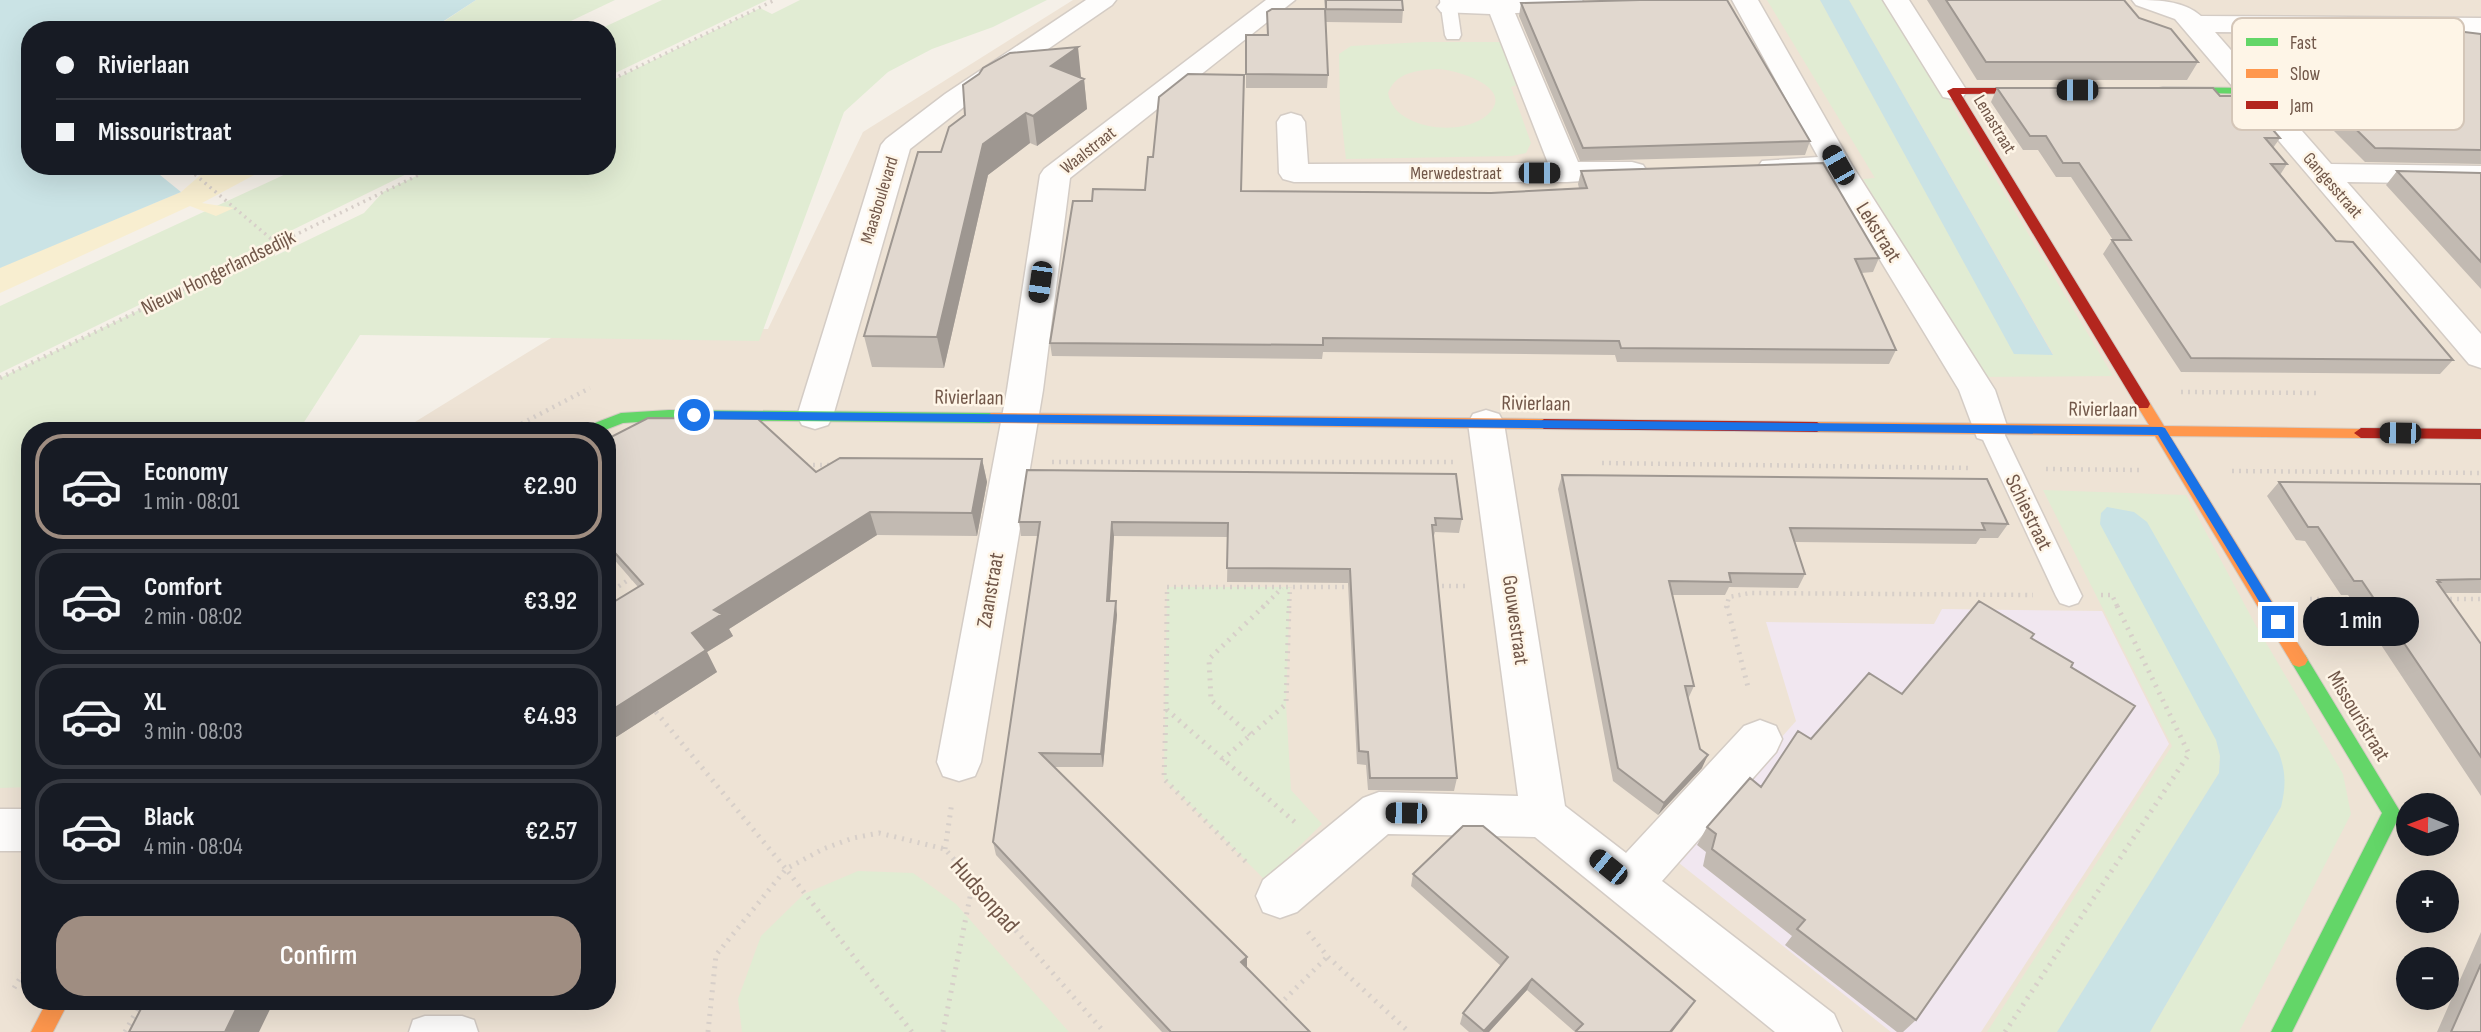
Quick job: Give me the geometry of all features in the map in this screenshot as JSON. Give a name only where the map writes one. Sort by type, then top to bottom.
[{"type":"street","name":"Maasboulevard","points":[[815,416],[896,145],[955,100],[1103,0]]},
{"type":"street","name":"Waalstraat","points":[[1020,419],[1055,175],[1282,0]]},
{"type":"street","points":[[1896,0],[1953,91]]},
{"type":"street","name":"Gangesstraat","points":[[2145,0],[2184,13],[2232,68]]},
{"type":"street","name":"Lekstraat","points":[[1736,1],[1977,390],[1990,429]]},
{"type":"street","points":[[1498,3],[1567,173]]},
{"type":"street","points":[[1449,4],[1595,4]]},
{"type":"street","points":[[2194,24],[2232,24]]},
{"type":"street","name":"Lenastraat","points":[[1953,91],[2059,90]]},
{"type":"street","points":[[2151,90],[2232,91]]},
{"type":"street","name":"Lenastraat","points":[[1953,91],[2162,431]]},
{"type":"street","name":"Merwedestraat","points":[[1291,122],[1294,173],[1567,173],[1661,170]]},
{"type":"street","name":"Gangesstraat","points":[[2286,130],[2481,356]]},
{"type":"street","points":[[1743,168],[1838,165]]},
{"type":"street","points":[[2323,173],[2481,175]]},
{"type":"street","name":"Rivierlaan","points":[[611,422],[621,418],[645,416],[1020,419],[1489,443],[1990,429],[2481,434]]},
{"type":"street","name":"Zaanstraat","points":[[959,762],[1020,419]]},
{"type":"street","name":"Missouristraat","points":[[2162,431],[2392,813],[2281,1032]]},
{"type":"street","name":"Gouwestraat","points":[[1489,443],[1544,817]]},
{"type":"street","points":[[1629,884],[1760,739]]},
{"type":"street","points":[[1280,896],[1379,813],[1544,817],[1801,1027]]},
{"type":"street","points":[[0,830],[21,830]]},
{"type":"street","points":[[41,1032],[54,1010]]},
{"type":"lane","points":[[1449,4],[1453,35]]},
{"type":"lane","name":"Schiestraat","points":[[1990,429],[2069,596]]},
{"type":"lane","points":[[425,1032],[462,1032]]},
{"type":"path","points":[[756,0],[765,5]]},
{"type":"path","points":[[616,78],[775,0]]},
{"type":"path","points":[[196,175],[276,243]]},
{"type":"path","name":"Nieuw Hongerlandsedijk","points":[[0,378],[418,175]]},
{"type":"path","points":[[806,465],[815,416]]},
{"type":"path","points":[[1013,462],[1489,443]]},
{"type":"path","points":[[1601,463],[2481,473]]},
{"type":"path","points":[[794,473],[806,465],[834,465]]},
{"type":"path","points":[[616,588],[642,571]]},
{"type":"path","points":[[1428,586],[1511,586]]},
{"type":"path","points":[[1332,854],[1166,709],[1167,587],[1359,587]]},
{"type":"path","points":[[1250,735],[1211,700],[1209,659],[1283,587]]},
{"type":"path","points":[[1222,760],[1286,704],[1290,587]]},
{"type":"path","points":[[1748,687],[1726,609],[1730,597],[1750,593],[2112,595],[2189,754],[2005,1032]]},
{"type":"path","points":[[2264,598],[2359,599]]},
{"type":"path","points":[[2440,599],[2481,599]]},
{"type":"path","points":[[656,712],[786,869],[912,1032]]},
{"type":"path","name":"Hudsonpad","points":[[786,869],[824,849],[853,838],[878,834],[945,849],[1104,1032]]},
{"type":"path","points":[[708,1032],[716,955],[786,869]]},
{"type":"path","points":[[943,1032],[973,881]]},
{"type":"path","points":[[1270,1013],[1328,957]]},
{"type":"path","points":[[125,1032],[137,1010]]},
{"type":"shaded area","points":[[1073,0],[2481,0],[2481,1032],[0,1032],[0,702],[21,704],[21,1010],[616,1010],[616,422],[415,422],[564,330],[768,329],[863,132]]},
{"type":"shaded area","points":[[1942,609],[2102,611],[2169,744],[1981,1032],[1891,1032],[1674,859],[1796,721],[1766,622],[1934,624]]},
{"type":"green space","points":[[476,0],[615,0],[571,21],[444,21]]},
{"type":"green space","points":[[662,0],[767,0],[616,73],[616,22]]},
{"type":"green space","points":[[800,0],[1047,0],[993,27],[932,49],[888,72],[844,112],[759,341],[360,335],[304,422],[21,422],[21,787],[0,788],[0,378],[276,243],[275,256],[364,213],[383,192],[418,175],[616,175],[616,79],[760,8],[772,14]]},
{"type":"green space","points":[[1767,0],[1820,0],[2014,353],[2053,354],[1849,0],[1889,0],[2113,376],[1984,377],[1863,179],[1875,178]]},
{"type":"green space","points":[[1423,42],[1509,42],[1523,83],[1511,87],[1531,143],[1526,153],[1512,156],[1346,159],[1340,107],[1339,54],[1351,46]],"holes":[[[1438,69],[1470,77],[1490,89],[1495,97],[1494,106],[1486,116],[1475,123],[1446,128],[1415,122],[1402,115],[1393,105],[1388,93],[1392,86],[1402,76]]]},
{"type":"green space","points":[[284,175],[405,175],[0,373],[0,306]]},
{"type":"green space","points":[[2043,490],[2186,495],[2255,624],[2343,774],[2351,814],[2239,1032],[2150,1032],[2281,807],[2216,740],[2220,756],[2219,773],[2057,1032],[1987,1032],[2172,746]]},
{"type":"green space","points":[[1167,587],[1290,587],[1286,704],[1291,790],[1322,824],[1265,880],[1164,779]]},
{"type":"green space","points":[[858,871],[913,873],[956,904],[1069,1032],[742,1032],[738,999],[761,936],[804,894]]},
{"type":"sand","points":[[201,175],[254,175],[202,203],[234,208],[216,216],[190,206],[0,293],[0,267],[181,192]]},
{"type":"water","points":[[0,0],[476,0],[444,21],[21,21],[21,175],[160,175],[181,192],[0,268]]},
{"type":"water","points":[[1820,0],[1849,0],[2053,355],[2014,354]]},
{"type":"water","points":[[2107,507],[2134,512],[2147,522],[2279,753],[2284,786],[2281,807],[2150,1032],[2057,1032],[2219,773],[2220,756],[2216,740],[2100,524],[2101,513]]},
{"type":"building","points":[[1326,0],[1402,0],[1403,10],[1326,9]]},
{"type":"building","points":[[1727,0],[1810,141],[1583,148],[1521,3]]},
{"type":"building","points":[[1946,0],[2124,0],[2139,18],[2171,29],[2198,62],[1986,62]]},
{"type":"building","points":[[1272,9],[1325,9],[1328,75],[1246,74],[1246,35],[1268,35],[1267,12]]},
{"type":"building","points":[[2464,32],[2481,34],[2481,150],[2375,148],[2357,130],[2464,130]]},
{"type":"building","points":[[1078,47],[1051,66],[1084,79],[1033,116],[1026,113],[983,144],[937,337],[864,336],[918,152],[941,152],[949,127],[965,115],[963,85],[983,68],[1010,53]]},
{"type":"building","points":[[1188,74],[1244,75],[1241,191],[1491,193],[1587,188],[1581,171],[1823,163],[1879,258],[1855,259],[1896,350],[1621,348],[1619,341],[1323,338],[1323,345],[1050,343],[1073,201],[1092,201],[1093,189],[1145,190],[1148,157],[1153,157],[1159,97]]},
{"type":"building","points":[[1997,88],[2213,88],[2220,96],[2232,96],[2232,130],[2273,130],[2280,138],[2265,138],[2287,164],[2271,164],[2336,241],[2353,242],[2453,360],[2191,358],[2112,240],[2131,240],[2079,163],[2063,163],[2046,136],[2030,136]]},
{"type":"building","points":[[2397,171],[2481,173],[2481,262]]},
{"type":"building","points":[[648,418],[758,419],[816,472],[840,458],[982,459],[972,513],[870,512],[714,610],[722,614],[692,633],[706,650],[616,707],[616,600],[643,584],[616,554],[616,434]]},
{"type":"building","points":[[1027,470],[1456,474],[1462,519],[1435,518],[1436,525],[1432,525],[1457,778],[1370,778],[1368,752],[1359,751],[1350,569],[1227,568],[1228,523],[1112,522],[1107,601],[1116,601],[1101,754],[1040,753],[1247,957],[1241,962],[1310,1032],[1171,1032],[993,842],[1040,522],[1019,522]]},
{"type":"building","points":[[1562,475],[1987,479],[2008,524],[1982,523],[1985,530],[1790,528],[1805,574],[1729,573],[1731,582],[1669,581],[1694,686],[1685,686],[1700,749],[1708,755],[1664,803],[1618,768]]},
{"type":"building","points":[[2279,482],[2481,484],[2481,579],[2437,582],[2481,644],[2481,757],[2362,581],[2354,581],[2318,527],[2308,527]]},
{"type":"building","points":[[1979,601],[2034,634],[2031,638],[2073,663],[2071,667],[2135,706],[1916,1020],[1797,929],[1805,920],[1712,849],[1716,834],[1707,827],[1750,778],[1761,787],[1798,731],[1811,739],[1869,673],[1902,694]]},
{"type":"building","points":[[1463,826],[1483,826],[1695,1001],[1670,1032],[1577,1032],[1583,1024],[1532,979],[1484,1031],[1463,1013],[1508,957],[1413,874]]},
{"type":"building","points":[[2481,964],[2481,1032],[2451,1032]]},
{"type":"building","points":[[140,1010],[236,1010],[225,1032],[129,1032]]},
{"type":"traffic: fast","points":[[2163,90],[2232,91]]},
{"type":"traffic: fast","points":[[611,422],[621,418],[669,415],[991,418]]},
{"type":"traffic: fast","points":[[2281,1032],[2392,813],[2299,660]]},
{"type":"traffic: slow","points":[[2143,404],[2299,660]]},
{"type":"traffic: slow","points":[[991,418],[1544,424]]},
{"type":"traffic: slow","points":[[1817,427],[2361,433]]},
{"type":"traffic: slow","points":[[41,1032],[54,1010]]},
{"type":"traffic: jam","points":[[2047,91],[1953,91],[2143,404]]},
{"type":"traffic: jam","points":[[1544,424],[1817,427]]},
{"type":"traffic: jam","points":[[2361,433],[2481,434]]},
{"type":"route","points":[[694,415],[2162,431],[2278,622]]}]
